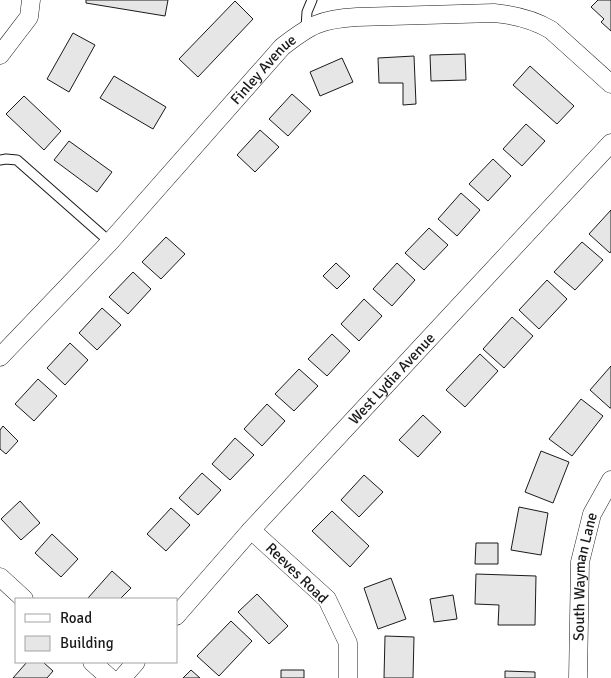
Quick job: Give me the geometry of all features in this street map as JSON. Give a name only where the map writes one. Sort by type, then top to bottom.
[{"type":"street","points":[[0,55],[29,17],[31,0]]},
{"type":"street","name":"Finley Avenue","points":[[0,357],[110,242],[282,47],[306,27],[340,18],[357,17],[494,13],[510,15],[540,23],[551,30],[611,84]]},
{"type":"street","name":"West Lydia Avenue","points":[[178,614],[251,530],[611,142]]},
{"type":"street","name":"South Wayman Lane","points":[[578,678],[580,562],[592,514],[611,480]]},
{"type":"street","name":"Reeves Road","points":[[251,530],[327,599],[348,643],[348,678]]},
{"type":"street","points":[[0,578],[23,598]]},
{"type":"street","points":[[93,663],[110,678]]},
{"type":"street","points":[[122,678],[135,663]]},
{"type":"lane","points":[[306,27],[307,12],[312,0]]},
{"type":"lane","points":[[0,160],[6,158],[18,160],[110,242]]},
{"type":"building","points":[[86,0],[168,0],[165,16],[86,3]]},
{"type":"building","points":[[598,0],[611,0],[611,31],[601,22],[604,19],[591,7]]},
{"type":"building","points":[[235,1],[253,19],[198,77],[179,59]]},
{"type":"building","points":[[73,33],[95,45],[69,92],[47,79]]},
{"type":"building","points":[[465,54],[466,80],[431,81],[430,55]]},
{"type":"building","points":[[414,56],[416,104],[403,105],[403,83],[379,83],[378,58]]},
{"type":"building","points":[[342,58],[353,82],[320,96],[310,72]]},
{"type":"building","points":[[530,66],[574,106],[557,124],[513,85]]},
{"type":"building","points":[[114,76],[166,107],[153,129],[100,98]]},
{"type":"building","points":[[292,94],[311,111],[288,136],[269,119]]},
{"type":"building","points":[[24,96],[61,131],[44,150],[6,114]]},
{"type":"building","points":[[526,124],[545,141],[522,166],[503,149]]},
{"type":"building","points":[[260,130],[279,147],[255,172],[237,155]]},
{"type":"building","points":[[69,141],[112,172],[97,192],[54,160]]},
{"type":"building","points":[[493,159],[511,176],[488,201],[469,184]]},
{"type":"building","points":[[461,193],[480,210],[457,236],[438,219]]},
{"type":"building","points":[[611,210],[611,251],[610,253],[589,234]]},
{"type":"building","points":[[429,228],[448,245],[424,270],[405,253]]},
{"type":"building","points":[[166,237],[185,254],[161,279],[142,262]]},
{"type":"building","points":[[582,242],[603,260],[575,290],[554,272]]},
{"type":"building","points":[[336,263],[350,276],[337,289],[323,276]]},
{"type":"building","points":[[397,263],[415,280],[392,306],[373,289]]},
{"type":"building","points":[[133,272],[151,289],[128,314],[109,297]]},
{"type":"building","points":[[547,280],[567,299],[539,329],[519,310]]},
{"type":"building","points":[[364,299],[382,316],[359,341],[341,324]]},
{"type":"building","points":[[102,308],[121,325],[97,350],[79,333]]},
{"type":"building","points":[[512,317],[533,336],[504,368],[483,349]]},
{"type":"building","points":[[332,334],[350,351],[327,376],[308,359]]},
{"type":"building","points":[[70,343],[88,360],[65,385],[47,368]]},
{"type":"building","points":[[480,354],[498,371],[465,407],[446,390]]},
{"type":"building","points":[[611,366],[611,408],[610,408],[590,390]]},
{"type":"building","points":[[299,369],[318,386],[294,411],[275,394]]},
{"type":"building","points":[[38,379],[57,396],[34,421],[15,404]]},
{"type":"building","points":[[581,399],[603,416],[572,456],[549,439]]},
{"type":"building","points":[[267,404],[285,421],[262,446],[244,429]]},
{"type":"building","points":[[423,415],[441,432],[418,457],[399,440]]},
{"type":"building","points":[[3,426],[18,441],[6,454],[0,449],[0,430]]},
{"type":"building","points":[[235,438],[254,455],[230,480],[212,464]]},
{"type":"building","points":[[541,451],[569,462],[553,503],[525,492]]},
{"type":"building","points":[[202,473],[221,490],[198,515],[179,498]]},
{"type":"building","points":[[364,475],[383,492],[359,517],[341,500]]},
{"type":"building","points":[[20,501],[40,523],[21,540],[1,519]]},
{"type":"building","points":[[519,507],[548,513],[541,555],[511,550]]},
{"type":"building","points":[[171,508],[190,525],[166,551],[147,534]]},
{"type":"building","points":[[332,511],[369,546],[350,567],[312,531]]},
{"type":"building","points":[[52,534],[78,559],[61,577],[35,553]]},
{"type":"building","points":[[476,543],[498,543],[498,564],[475,564]]},
{"type":"building","points":[[112,571],[131,588],[121,598],[88,598]]},
{"type":"building","points":[[476,574],[536,576],[535,625],[498,625],[499,605],[475,604]]},
{"type":"building","points":[[391,578],[406,619],[378,629],[364,588]]},
{"type":"building","points":[[257,594],[288,626],[269,644],[238,612]]},
{"type":"building","points":[[453,595],[457,619],[434,622],[430,599]]},
{"type":"building","points":[[231,621],[252,641],[219,676],[197,656]]},
{"type":"building","points":[[385,636],[414,637],[413,678],[384,678]]},
{"type":"building","points":[[26,663],[44,663],[53,671],[47,678],[13,678]]},
{"type":"building","points":[[191,670],[200,678],[183,678]]},
{"type":"building","points":[[281,670],[304,670],[304,678],[281,678]]},
{"type":"building","points":[[505,671],[535,672],[535,678],[505,678]]}]
